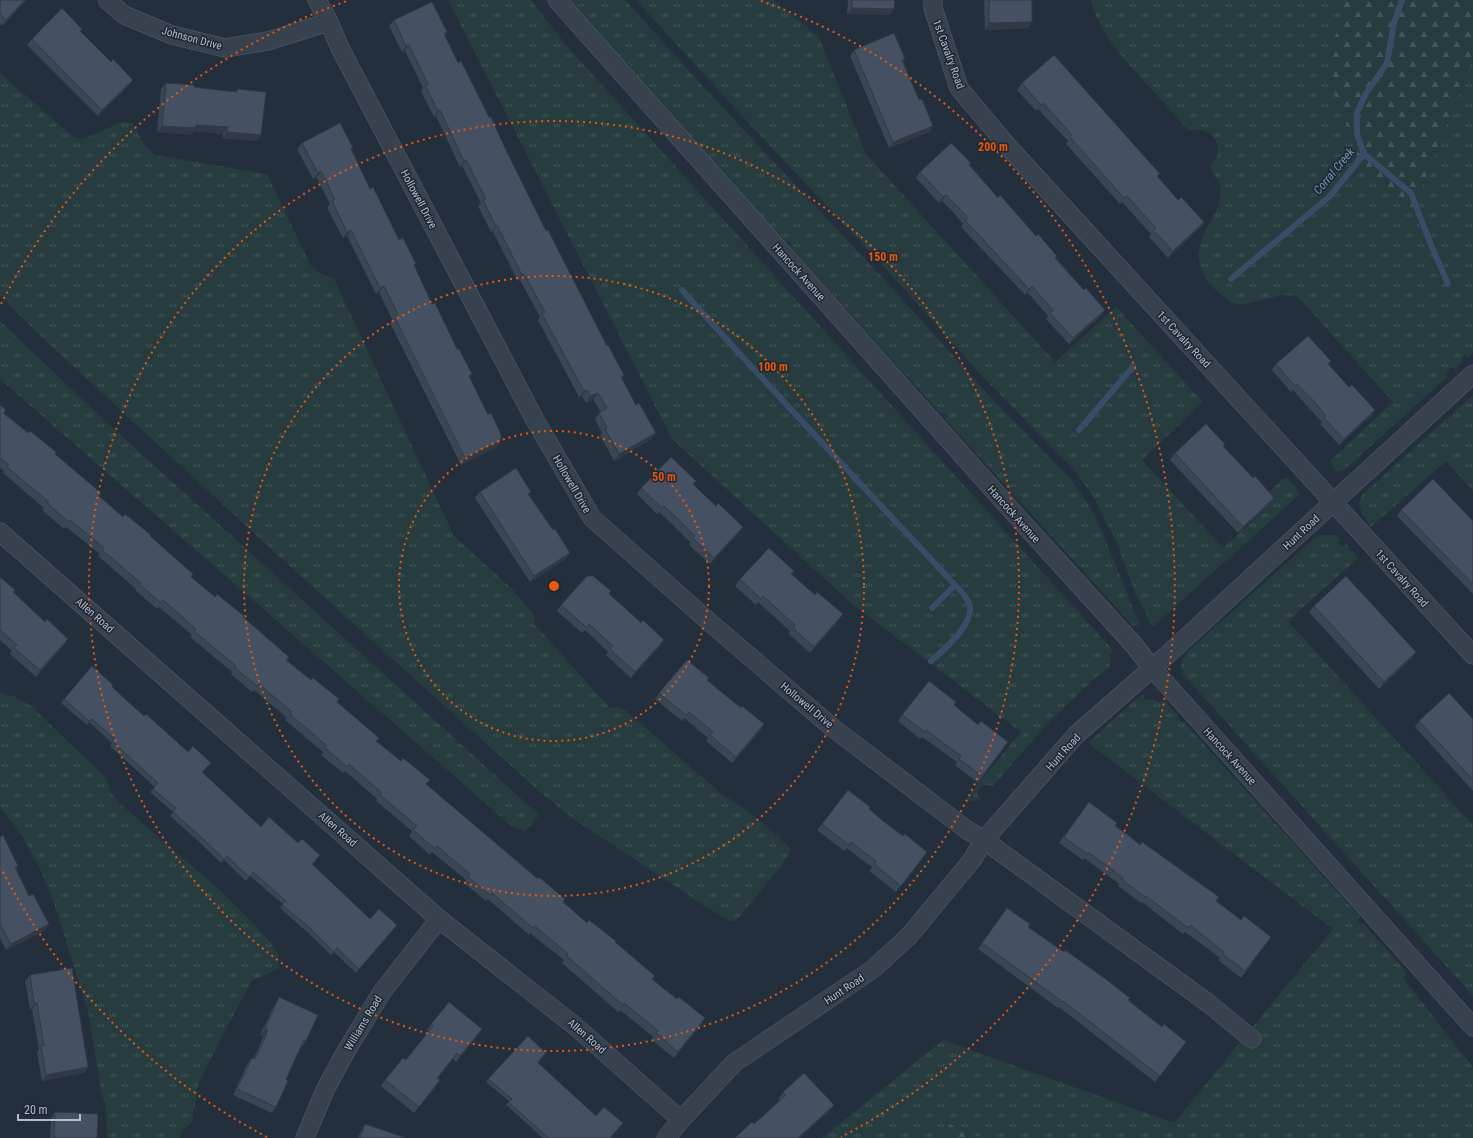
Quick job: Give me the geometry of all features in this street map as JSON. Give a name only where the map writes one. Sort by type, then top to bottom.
[{"type":"street","name":"Johnson Drive","points":[[107,0],[124,15],[172,35],[225,48],[268,41],[329,22]]},
{"type":"street","name":"Hollowell Drive","points":[[317,0],[329,22],[340,48],[535,420],[592,518],[708,621],[833,728],[967,830],[984,840],[1208,1003],[1252,1039]]},
{"type":"street","name":"Hancock Avenue","points":[[557,0],[1002,501],[1133,644],[1152,668],[1473,1027]]},
{"type":"street","name":"1st Cavalry Road","points":[[933,0],[933,8],[959,88],[1005,143],[1473,655]]},
{"type":"street","name":"Hunt Road","points":[[666,1138],[734,1063],[873,969],[909,936],[972,860],[984,840],[1076,736],[1473,374]]},
{"type":"street","name":"Allen Road","points":[[0,532],[439,919],[576,1026],[681,1120]]},
{"type":"street","name":"Williams Road","points":[[305,1138],[325,1090],[345,1053],[382,992],[439,919]]},
{"type":"green space","points":[[448,0],[531,0],[566,45],[1110,647],[1113,652],[1109,654],[1111,659],[1109,667],[1095,678],[1047,724],[993,786],[985,785],[980,788],[977,793],[980,800],[968,801],[966,799],[1021,732],[851,603],[672,439]]},
{"type":"green space","points":[[569,0],[625,0],[710,94],[894,290],[993,400],[1070,478],[1090,507],[1101,529],[1139,623],[1140,629],[1137,624],[1133,626],[945,419],[947,416],[944,413],[941,414],[790,247],[792,245],[789,241],[786,243],[630,70],[632,68],[629,64],[626,66]]},
{"type":"green space","points":[[636,0],[774,0],[819,37],[866,154],[1055,362],[1116,307],[1203,402],[1142,460],[1223,548],[1271,504],[1265,496],[1283,478],[1288,478],[1297,489],[1299,495],[1152,626],[1135,592],[1117,543],[1094,498],[1076,472],[983,377],[879,261],[770,146]]},
{"type":"green space","points":[[1091,0],[1344,0],[1327,73],[1362,169],[1413,211],[1473,56],[1473,353],[1468,357],[1465,355],[1461,359],[1463,362],[1456,369],[1452,367],[1446,372],[1447,377],[1344,470],[1337,472],[1330,461],[1393,402],[1297,296],[1282,295],[1241,305],[1231,303],[1209,284],[1201,269],[1198,255],[1202,238],[1219,205],[1221,187],[1209,166],[1217,156],[1217,143],[1213,136],[1206,131],[1189,131],[1132,68],[1100,25]]},
{"type":"green space","points":[[1344,0],[1473,0],[1473,56],[1413,211],[1362,169],[1327,73]]},
{"type":"green space","points":[[0,73],[75,137],[83,139],[122,122],[132,123],[146,147],[155,155],[267,174],[311,266],[319,273],[334,279],[454,536],[512,589],[534,615],[534,624],[610,708],[617,707],[625,710],[724,796],[750,813],[791,849],[785,861],[737,920],[730,921],[725,919],[575,820],[541,793],[295,571],[48,343],[0,296]]},
{"type":"green space","points":[[0,321],[101,417],[539,815],[525,832],[509,824],[0,379]]},
{"type":"green space","points":[[1473,395],[1473,491],[1446,461],[1371,527],[1360,508],[1360,500],[1362,495]]},
{"type":"green space","points":[[1321,535],[1333,535],[1341,539],[1338,543],[1342,547],[1346,544],[1358,558],[1288,621],[1471,823],[1473,822],[1473,996],[1182,673],[1181,670],[1181,664],[1188,651],[1316,537]]},
{"type":"green space","points":[[0,692],[16,697],[31,706],[107,779],[111,793],[118,802],[220,890],[258,928],[271,943],[278,955],[279,968],[252,980],[205,1070],[198,1086],[192,1122],[180,1134],[180,1138],[107,1138],[106,1108],[101,1090],[88,1011],[54,903],[41,871],[24,839],[0,807]]},
{"type":"green space","points":[[1143,695],[1145,700],[1151,699],[1160,703],[1164,700],[1179,716],[1177,719],[1181,722],[1183,721],[1360,917],[1357,920],[1360,924],[1363,923],[1407,973],[1403,978],[1473,1067],[1473,1138],[980,1138],[949,1124],[945,1138],[822,1138],[943,1040],[1174,1123],[1333,929],[1088,743],[1134,701]]},
{"type":"green space","points":[[949,1124],[980,1138],[945,1138]]},
{"type":"building","points":[[0,0],[25,0],[6,20],[0,14]]},
{"type":"building","points":[[852,0],[895,0],[894,9],[852,8]]},
{"type":"building","points":[[989,0],[1032,0],[1032,22],[989,23]]},
{"type":"building","points":[[432,2],[447,32],[444,34],[458,63],[461,61],[489,117],[491,117],[546,231],[548,230],[607,346],[608,345],[624,375],[621,377],[636,405],[639,403],[656,433],[619,454],[605,429],[607,428],[599,413],[607,408],[598,393],[590,396],[587,390],[584,391],[542,314],[545,312],[524,274],[522,275],[497,225],[496,226],[483,200],[486,199],[466,160],[464,161],[440,110],[438,111],[425,85],[428,84],[409,45],[406,46],[394,20]]},
{"type":"building","points":[[62,8],[82,29],[80,31],[111,62],[113,59],[133,80],[102,110],[32,39]]},
{"type":"building","points":[[894,33],[905,59],[902,60],[919,100],[922,99],[933,126],[893,142],[854,50]]},
{"type":"building","points":[[1054,55],[1160,174],[1157,176],[1178,200],[1181,197],[1204,222],[1173,251],[1153,230],[1156,228],[1127,196],[1124,198],[1070,137],[1072,135],[1043,103],[1041,105],[1022,83]]},
{"type":"building","points":[[166,83],[194,85],[194,87],[237,92],[237,89],[266,92],[261,135],[227,132],[228,127],[196,125],[196,128],[162,126]]},
{"type":"building","points":[[340,123],[353,148],[351,149],[370,189],[373,187],[399,240],[403,238],[416,264],[414,265],[432,304],[435,303],[457,349],[459,349],[472,374],[469,376],[488,415],[491,413],[501,434],[501,441],[465,458],[394,316],[398,314],[384,286],[380,288],[351,230],[347,232],[332,201],[335,200],[321,171],[318,173],[302,143]]},
{"type":"building","points":[[951,143],[971,163],[969,165],[998,198],[1000,195],[1036,236],[1038,234],[1057,256],[1055,258],[1084,290],[1086,288],[1105,310],[1073,338],[1050,313],[1053,310],[1032,286],[1029,289],[965,220],[968,218],[957,206],[946,195],[943,197],[920,172]]},
{"type":"building","points":[[1308,336],[1331,361],[1328,364],[1349,387],[1352,385],[1375,410],[1344,439],[1324,418],[1326,416],[1312,399],[1297,384],[1295,386],[1276,364]]},
{"type":"building","points":[[0,405],[6,410],[3,413],[28,433],[30,431],[56,452],[55,454],[101,493],[99,496],[123,517],[125,514],[151,535],[150,536],[193,574],[191,577],[215,597],[217,594],[244,616],[243,617],[289,657],[286,660],[311,680],[313,678],[339,699],[337,702],[379,738],[376,741],[401,761],[403,758],[430,780],[426,784],[538,879],[539,877],[565,899],[563,902],[587,923],[589,920],[616,941],[615,942],[655,976],[652,979],[677,999],[679,997],[705,1018],[678,1052],[656,1033],[658,1031],[624,1003],[623,1005],[567,956],[568,954],[535,926],[533,928],[492,893],[490,895],[468,877],[470,874],[437,846],[435,849],[413,830],[417,826],[380,795],[382,793],[349,764],[347,767],[325,748],[327,746],[290,714],[292,712],[259,684],[257,686],[235,668],[236,666],[194,631],[196,629],[163,600],[161,603],[139,584],[141,583],[102,550],[104,548],[70,520],[69,522],[47,503],[49,502],[7,467],[9,465],[0,458]]},
{"type":"building","points":[[1206,424],[1225,444],[1223,446],[1253,478],[1255,476],[1274,498],[1243,527],[1175,453]]},
{"type":"building","points":[[671,457],[696,481],[693,484],[704,495],[716,506],[718,503],[743,527],[714,558],[693,538],[695,536],[677,518],[664,506],[662,508],[641,488]]},
{"type":"building","points":[[516,468],[531,492],[528,494],[553,530],[555,529],[570,553],[534,576],[480,492]]},
{"type":"building","points":[[1433,479],[1473,521],[1473,584],[1401,510]]},
{"type":"building","points":[[769,548],[794,571],[791,574],[815,595],[817,592],[843,614],[814,647],[793,628],[795,625],[763,596],[761,599],[740,579]]},
{"type":"building","points":[[587,576],[593,576],[611,591],[609,594],[641,623],[643,620],[664,640],[635,672],[610,649],[613,646],[589,624],[586,627],[561,605]]},
{"type":"building","points":[[1346,576],[1416,652],[1384,682],[1314,606]]},
{"type":"building","points":[[0,577],[15,590],[13,592],[45,622],[47,619],[68,639],[40,670],[14,648],[17,645],[0,630]]},
{"type":"building","points":[[687,660],[709,678],[707,680],[720,691],[741,708],[742,706],[764,724],[736,757],[710,735],[713,732],[689,712],[686,715],[659,693]]},
{"type":"building","points":[[92,666],[113,685],[112,687],[126,700],[144,716],[146,714],[188,752],[193,746],[211,763],[202,772],[261,827],[269,817],[298,843],[302,839],[320,855],[312,864],[370,919],[379,909],[397,925],[359,969],[337,948],[334,952],[309,927],[282,905],[286,901],[253,872],[249,877],[227,856],[224,859],[173,812],[176,808],[153,789],[158,783],[113,742],[115,739],[92,719],[89,721],[64,699]]},
{"type":"building","points":[[929,681],[956,702],[954,705],[978,725],[981,721],[1008,742],[982,776],[959,759],[961,756],[926,730],[925,732],[902,715]]},
{"type":"building","points":[[1449,693],[1473,719],[1473,780],[1419,721]]},
{"type":"building","points":[[848,790],[870,807],[869,809],[883,821],[903,836],[905,834],[927,852],[901,886],[874,864],[876,861],[851,842],[849,845],[822,824]]},
{"type":"building","points":[[1089,802],[1117,823],[1115,826],[1140,845],[1142,842],[1219,897],[1216,901],[1241,920],[1244,916],[1271,937],[1245,971],[1190,925],[1188,928],[1122,880],[1123,878],[1106,865],[1088,852],[1087,854],[1064,837]]},
{"type":"building","points":[[3,835],[18,866],[15,867],[29,896],[33,894],[49,924],[11,944],[0,924],[0,837]]},
{"type":"building","points":[[1007,908],[1030,924],[1028,927],[1064,952],[1065,950],[1107,980],[1130,998],[1128,1000],[1144,1013],[1162,1027],[1164,1024],[1186,1042],[1160,1076],[1063,1001],[982,943]]},
{"type":"building","points":[[72,968],[88,1067],[46,1075],[41,1046],[44,1046],[37,1003],[34,1003],[30,975]]},
{"type":"building","points":[[279,997],[318,1015],[306,1041],[304,1040],[295,1059],[286,1080],[288,1081],[276,1107],[237,1089],[252,1058],[255,1059],[262,1045],[268,1030],[265,1029]]},
{"type":"building","points":[[449,1002],[482,1029],[460,1056],[457,1053],[437,1078],[440,1080],[419,1107],[385,1080],[403,1058],[406,1060],[433,1026],[431,1024]]},
{"type":"building","points":[[528,1036],[546,1053],[537,1062],[596,1116],[604,1107],[623,1123],[610,1138],[548,1138],[508,1102],[512,1099],[488,1079]]},
{"type":"building","points":[[804,1073],[834,1105],[798,1138],[735,1138],[752,1122],[754,1124],[786,1095],[783,1092]]},
{"type":"building","points":[[55,1112],[98,1114],[97,1138],[54,1138]]},
{"type":"building","points":[[365,1124],[406,1138],[360,1138]]},
{"type":"waterway","name":"Corral Creek","points":[[1231,279],[1330,196],[1364,154],[1357,134],[1357,113],[1365,95],[1387,63],[1394,23],[1402,0]]},
{"type":"waterway","points":[[1364,154],[1411,193],[1448,284]]},
{"type":"waterway","points":[[682,290],[966,598],[969,603],[970,610],[964,627],[951,643],[931,661]]},
{"type":"waterway","points":[[1079,430],[1132,368]]},
{"type":"waterway","points":[[932,608],[955,585]]}]
